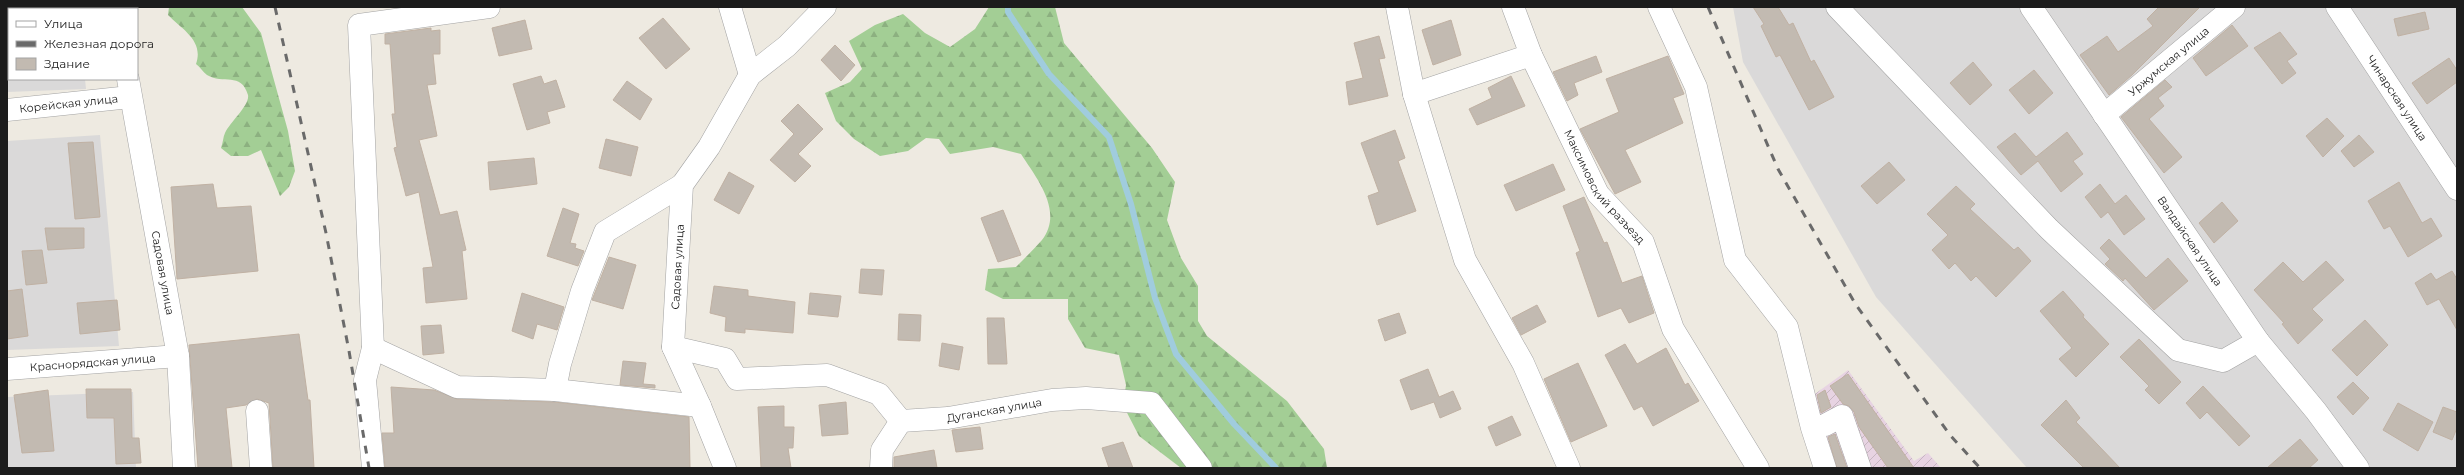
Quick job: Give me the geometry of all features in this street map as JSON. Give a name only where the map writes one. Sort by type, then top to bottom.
[{"type":"street","points":[[373,468],[364,380],[373,348],[359,25],[489,7]]},
{"type":"street","points":[[730,7],[750,75]]},
{"type":"street","points":[[555,390],[560,364],[582,291],[605,232],[682,185],[709,147],[750,75],[787,46],[825,7]]},
{"type":"street","points":[[1397,7],[1414,94],[1465,260],[1523,363],[1569,468]]},
{"type":"street","name":"Максимовский разъезд","points":[[1513,7],[1531,55],[1598,194],[1642,242],[1673,329],[1758,468]]},
{"type":"street","points":[[1837,7],[2049,229],[2178,350],[2223,361],[2258,341]]},
{"type":"street","name":"Валдайская улица","points":[[2032,7],[2258,341],[2316,411],[2358,468]]},
{"type":"street","name":"Уржумская улица","points":[[2104,115],[2234,7]]},
{"type":"street","name":"Чинарская улица","points":[[2337,7],[2457,190]]},
{"type":"street","points":[[1657,8],[1696,86],[1735,260],[1787,327],[1812,428],[1825,468]]},
{"type":"street","points":[[1414,94],[1531,55]]},
{"type":"street","name":"Садовая улица","points":[[129,88],[178,356],[184,468]]},
{"type":"street","name":"Корейская улица","points":[[7,110],[129,88]]},
{"type":"street","name":"Садовая улица","points":[[682,185],[673,347],[700,406],[725,468]]},
{"type":"street","points":[[673,347],[725,360],[736,379],[827,375],[879,394],[901,421],[882,450],[882,468]]},
{"type":"street","points":[[373,348],[458,387],[555,390],[700,406]]},
{"type":"street","name":"Краснорядская улица","points":[[7,369],[178,356]]},
{"type":"street","name":"Дуганская улица","points":[[901,421],[948,418],[1027,403],[1086,398],[1151,403],[1201,468]]},
{"type":"street","points":[[257,411],[262,468]]},
{"type":"street","points":[[1825,425],[1842,416],[1860,468]]},
{"type":"shaded area","points":[[7,7],[76,7],[8,8],[8,80],[85,80],[86,89],[7,92]]},
{"type":"shaded area","points":[[1733,7],[2457,7],[2457,468],[2027,468],[1876,297],[1743,62]]},
{"type":"shaded area","points":[[100,135],[119,346],[7,350],[7,141]]},
{"type":"shaded area","points":[[1848,370],[1914,461],[1928,453],[1941,468],[1828,468],[1808,399]]},
{"type":"shaded area","points":[[133,392],[136,468],[7,468],[7,397]]},
{"type":"green space","points":[[169,7],[242,7],[261,33],[288,131],[295,171],[289,187],[280,196],[261,150],[248,156],[231,156],[221,148],[225,133],[243,109],[248,99],[248,95],[241,83],[213,78],[207,75],[196,64],[198,56],[195,42],[186,31],[168,15]]},
{"type":"green space","points":[[989,7],[1055,7],[1064,43],[1152,148],[1175,182],[1167,220],[1181,258],[1198,286],[1198,321],[1207,336],[1287,401],[1324,449],[1327,468],[1181,468],[1139,436],[1123,405],[1126,385],[1119,355],[1085,348],[1068,319],[1068,299],[1003,299],[985,290],[988,269],[1016,267],[1042,240],[1048,229],[1050,218],[1046,196],[1021,154],[993,147],[950,154],[939,139],[926,138],[908,151],[880,156],[854,139],[836,121],[825,93],[850,82],[862,69],[849,41],[875,25],[903,14],[925,33],[950,47],[975,29]]},
{"type":"building","points":[[1753,7],[1778,7],[1789,25],[1793,23],[1811,62],[1814,60],[1834,97],[1809,110],[1780,55],[1776,57],[1761,26],[1764,24]]},
{"type":"building","points":[[2159,7],[2200,7],[2132,75],[2109,95],[2080,55],[2107,36],[2118,52],[2153,26],[2147,19]]},
{"type":"building","points":[[2425,12],[2429,29],[2398,36],[2394,19]]},
{"type":"building","points":[[663,18],[690,49],[666,69],[639,38]]},
{"type":"building","points":[[525,20],[532,49],[499,56],[492,28]]},
{"type":"building","points":[[1451,20],[1461,55],[1433,65],[1422,30]]},
{"type":"building","points":[[2232,25],[2248,46],[2206,76],[2193,58]]},
{"type":"building","points":[[431,28],[431,31],[440,30],[440,54],[433,54],[436,84],[427,85],[437,136],[419,140],[440,215],[457,211],[466,250],[462,251],[467,299],[426,303],[423,268],[433,267],[419,192],[406,196],[394,148],[397,147],[392,114],[395,114],[390,44],[385,44],[385,34]]},
{"type":"building","points":[[2280,32],[2297,54],[2287,61],[2296,73],[2282,84],[2254,48]]},
{"type":"building","points":[[1379,36],[1385,58],[1379,59],[1388,96],[1349,105],[1346,82],[1363,78],[1354,43]]},
{"type":"building","points":[[835,45],[855,65],[841,81],[821,60]]},
{"type":"building","points":[[1596,56],[1602,72],[1574,83],[1578,95],[1567,101],[1553,72]]},
{"type":"building","points":[[1668,56],[1684,94],[1673,98],[1683,123],[1625,150],[1641,182],[1615,194],[1580,129],[1619,112],[1606,79]]},
{"type":"building","points":[[2449,58],[2457,70],[2457,82],[2427,104],[2412,83]]},
{"type":"building","points":[[1973,62],[1992,85],[1970,105],[1950,83]]},
{"type":"building","points":[[2034,70],[2053,93],[2029,114],[2009,90]]},
{"type":"building","points":[[541,76],[544,84],[556,80],[565,107],[547,112],[550,123],[527,130],[513,84]]},
{"type":"building","points":[[1511,76],[1525,106],[1477,125],[1469,109],[1492,98],[1488,88]]},
{"type":"building","points":[[2165,80],[2172,87],[2158,98],[2164,106],[2149,119],[2182,157],[2164,173],[2121,117]]},
{"type":"building","points":[[627,81],[652,99],[640,120],[613,100]]},
{"type":"building","points":[[798,104],[823,129],[798,154],[811,166],[795,182],[770,160],[794,134],[781,121]]},
{"type":"building","points":[[2327,118],[2344,136],[2323,157],[2306,136]]},
{"type":"building","points":[[1395,130],[1405,158],[1398,161],[1416,211],[1377,225],[1368,196],[1379,192],[1361,143]]},
{"type":"building","points":[[2067,132],[2083,154],[2073,161],[2083,174],[2061,192],[2038,161],[2021,175],[1997,147],[2015,133],[2036,157]]},
{"type":"building","points":[[2359,135],[2374,152],[2354,167],[2341,151]]},
{"type":"building","points":[[606,139],[638,147],[631,176],[599,168]]},
{"type":"building","points":[[93,142],[100,217],[75,219],[68,143]]},
{"type":"building","points":[[534,158],[537,184],[490,190],[488,162]]},
{"type":"building","points":[[1889,162],[1905,180],[1877,204],[1861,186]]},
{"type":"building","points":[[1553,164],[1565,190],[1516,211],[1504,185]]},
{"type":"building","points":[[729,172],[754,186],[739,214],[714,200]]},
{"type":"building","points":[[2399,182],[2422,223],[2431,218],[2442,236],[2408,257],[2390,226],[2384,229],[2368,201]]},
{"type":"building","points":[[213,184],[217,208],[251,206],[258,271],[177,279],[171,187]]},
{"type":"building","points":[[2100,184],[2115,204],[2126,195],[2145,219],[2124,235],[2108,212],[2101,218],[2085,197]]},
{"type":"building","points":[[1956,186],[1975,204],[1970,209],[2014,250],[2018,247],[2031,261],[1996,297],[1976,276],[1971,281],[1955,263],[1949,269],[1932,250],[1948,235],[1927,214]]},
{"type":"building","points":[[1584,197],[1604,243],[1607,242],[1622,283],[1642,276],[1654,313],[1629,323],[1621,308],[1598,317],[1576,253],[1580,251],[1563,206]]},
{"type":"building","points":[[2222,202],[2238,221],[2214,243],[2199,223]]},
{"type":"building","points":[[563,208],[579,214],[570,243],[576,244],[575,248],[584,251],[578,266],[547,256]]},
{"type":"building","points":[[1003,210],[1021,255],[998,262],[981,218]]},
{"type":"building","points":[[45,228],[84,228],[84,248],[48,250]]},
{"type":"building","points":[[2109,239],[2146,278],[2168,258],[2188,281],[2154,310],[2125,278],[2123,281],[2105,264],[2110,259],[2100,248]]},
{"type":"building","points":[[42,250],[47,283],[26,285],[22,251]]},
{"type":"building","points":[[609,257],[636,265],[623,309],[592,300]]},
{"type":"building","points":[[2326,261],[2344,280],[2312,309],[2323,320],[2298,344],[2282,324],[2284,323],[2254,290],[2283,262],[2303,282]]},
{"type":"building","points":[[861,269],[884,270],[882,295],[859,293]]},
{"type":"building","points":[[2452,271],[2457,279],[2457,330],[2439,299],[2427,305],[2415,283],[2431,273],[2436,280]]},
{"type":"building","points":[[714,286],[748,290],[748,296],[795,302],[793,333],[745,329],[745,333],[725,331],[726,317],[710,313]]},
{"type":"building","points":[[22,289],[28,336],[7,339],[7,291]]},
{"type":"building","points":[[2063,291],[2084,315],[2083,317],[2109,344],[2076,377],[2059,359],[2072,348],[2040,311]]},
{"type":"building","points":[[522,293],[564,307],[557,330],[537,324],[533,339],[512,331]]},
{"type":"building","points":[[810,293],[841,296],[838,317],[808,314]]},
{"type":"building","points":[[117,300],[120,330],[80,334],[77,303]]},
{"type":"building","points":[[1537,305],[1546,322],[1521,335],[1512,318]]},
{"type":"building","points":[[1399,313],[1406,333],[1385,341],[1378,320]]},
{"type":"building","points":[[899,314],[921,315],[920,341],[898,340]]},
{"type":"building","points":[[987,318],[1004,318],[1007,364],[988,364]]},
{"type":"building","points":[[2365,320],[2388,345],[2357,376],[2332,350]]},
{"type":"building","points":[[441,325],[444,353],[423,355],[421,326]]},
{"type":"building","points":[[299,334],[308,400],[310,400],[314,468],[273,468],[269,403],[257,399],[246,405],[226,408],[232,468],[198,468],[189,345]]},
{"type":"building","points":[[2139,339],[2181,382],[2159,404],[2145,390],[2149,386],[2120,357]]},
{"type":"building","points":[[942,343],[963,347],[959,370],[939,366]]},
{"type":"building","points":[[1625,344],[1637,364],[1666,348],[1685,385],[1688,383],[1699,401],[1653,426],[1642,406],[1634,410],[1605,355]]},
{"type":"building","points":[[623,361],[646,363],[643,384],[655,385],[655,388],[620,385]]},
{"type":"building","points":[[1578,363],[1607,426],[1571,442],[1544,379]]},
{"type":"building","points":[[1428,369],[1439,397],[1453,391],[1461,409],[1440,418],[1434,402],[1411,410],[1400,380]]},
{"type":"building","points":[[1848,374],[1914,468],[1888,468],[1859,427],[1854,412],[1849,406],[1843,404],[1830,386]]},
{"type":"building","points":[[2353,382],[2369,398],[2353,415],[2337,397]]},
{"type":"building","points":[[2203,386],[2250,436],[2239,446],[2207,412],[2200,419],[2186,403]]},
{"type":"building","points":[[391,387],[434,390],[457,399],[554,402],[689,417],[690,468],[385,468],[382,433],[394,433]]},
{"type":"building","points":[[86,389],[131,389],[132,438],[139,438],[141,463],[116,464],[114,418],[87,418]]},
{"type":"building","points":[[48,390],[54,451],[22,453],[14,395]]},
{"type":"building","points":[[1825,390],[1831,407],[1821,413],[1817,395]]},
{"type":"building","points":[[2066,400],[2080,418],[2076,422],[2120,468],[2084,468],[2041,425]]},
{"type":"building","points":[[846,402],[848,434],[822,436],[819,405]]},
{"type":"building","points":[[2398,403],[2433,422],[2418,451],[2383,430]]},
{"type":"building","points":[[784,406],[784,427],[794,427],[793,448],[788,448],[791,468],[761,468],[758,407]]},
{"type":"building","points":[[2443,407],[2457,412],[2457,428],[2452,440],[2433,432]]},
{"type":"building","points":[[1512,416],[1521,435],[1496,446],[1488,427]]},
{"type":"building","points":[[980,427],[983,449],[956,452],[952,430]]},
{"type":"building","points":[[1835,434],[1847,468],[1837,468],[1828,437]]},
{"type":"building","points":[[2300,439],[2318,460],[2309,468],[2267,468]]},
{"type":"building","points":[[1123,442],[1133,468],[1109,468],[1102,448]]},
{"type":"building","points":[[934,450],[937,468],[894,468],[894,457]]},
{"type":"waterway","points":[[1008,7],[1008,12],[1049,74],[1109,137],[1131,204],[1155,298],[1176,354],[1234,424],[1276,468]]},
{"type":"railway","points":[[275,7],[326,233],[349,351],[369,468]]},
{"type":"railway","points":[[1708,7],[1778,169],[1856,305],[1950,435],[1980,468]]}]
